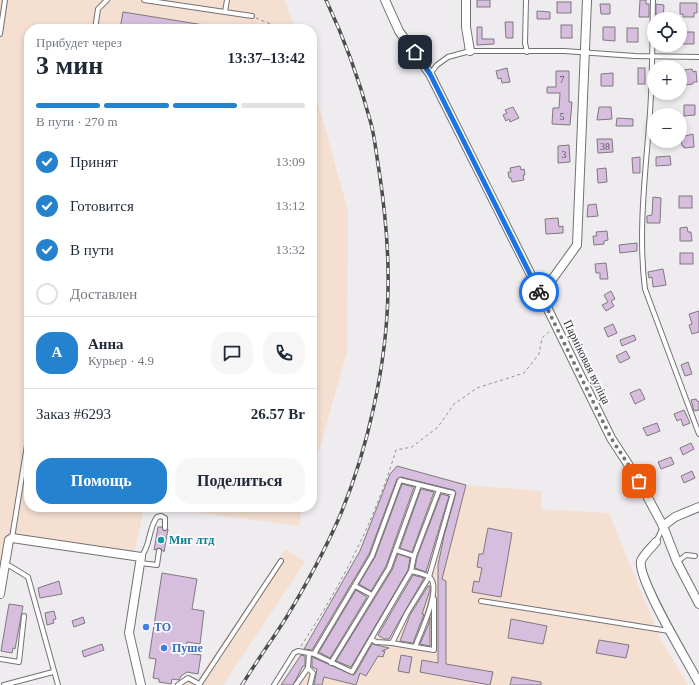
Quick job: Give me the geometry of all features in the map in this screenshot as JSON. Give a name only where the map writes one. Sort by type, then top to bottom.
[{"type":"street","name":"Парніковая вуліца","points":[[385,0],[400,31],[430,74],[541,294],[611,438],[639,481],[663,526],[677,562],[699,604]]},
{"type":"street","points":[[466,0],[466,27],[470,51]]},
{"type":"street","points":[[541,294],[577,245],[588,0]]},
{"type":"street","points":[[663,526],[675,517],[699,507]]},
{"type":"street","points":[[0,594],[9,540],[12,538],[141,560],[129,633],[141,685]]},
{"type":"street","points":[[656,542],[641,560],[641,569],[652,597],[699,683]]},
{"type":"lane","points":[[0,34],[5,0]]},
{"type":"lane","points":[[95,24],[98,9],[107,0]]},
{"type":"lane","points":[[144,0],[252,16]]},
{"type":"lane","points":[[226,12],[227,0]]},
{"type":"lane","points":[[526,0],[526,52]]},
{"type":"lane","points":[[653,0],[650,124],[644,185],[643,272],[645,289],[699,434]]},
{"type":"lane","points":[[430,74],[437,65],[448,57],[470,51],[564,51],[586,54],[699,57]]},
{"type":"lane","points":[[12,538],[24,464]]},
{"type":"lane","points":[[296,685],[308,668],[312,654],[372,556],[400,480],[453,493],[429,577],[407,613],[392,643]]},
{"type":"lane","points":[[331,663],[389,568],[419,485]]},
{"type":"lane","points":[[274,685],[294,653],[298,651],[312,654],[352,672],[410,571],[414,556],[439,490]]},
{"type":"lane","points":[[159,551],[157,566],[141,560],[147,548],[153,522],[157,517],[162,516],[165,518],[165,528]]},
{"type":"lane","points":[[656,542],[663,526]]},
{"type":"lane","points":[[396,550],[414,556]]},
{"type":"lane","points":[[677,562],[686,555],[695,556]]},
{"type":"lane","points":[[178,685],[188,678],[199,685],[281,561]]},
{"type":"lane","points":[[4,565],[10,566],[28,577],[53,672],[58,685]]},
{"type":"lane","points":[[371,639],[376,642],[434,650],[434,583],[429,577],[410,571]]},
{"type":"lane","points":[[355,586],[372,595]]},
{"type":"lane","points":[[415,647],[434,595]]},
{"type":"lane","points":[[481,601],[670,631]]},
{"type":"lane","points":[[0,659],[19,662],[24,616]]},
{"type":"lane","points":[[308,668],[313,673],[310,685]]},
{"type":"lane","points":[[4,685],[53,672]]},
{"type":"path","points":[[252,16],[271,24]]},
{"type":"path","points":[[298,651],[320,618],[356,552],[390,471],[396,450],[412,447],[438,427],[454,404],[476,388],[524,373],[539,354],[542,338],[556,326]]},
{"type":"shaded area","points":[[0,0],[285,0],[293,24],[24,24],[24,512],[143,512],[136,546],[128,560],[9,533],[6,536],[0,570]]},
{"type":"shaded area","points":[[317,99],[348,211],[347,352],[317,457]]},
{"type":"shaded area","points":[[397,466],[466,485],[542,491],[541,509],[609,513],[660,638],[688,685],[280,685],[300,656],[360,551],[390,474]]},
{"type":"shaded area","points":[[195,512],[301,512],[299,526]]},
{"type":"shaded area","points":[[285,549],[305,562],[223,685],[182,685],[199,677]]},
{"type":"building","points":[[477,0],[490,0],[490,7],[477,7]]},
{"type":"building","points":[[640,0],[646,0],[646,4],[649,4],[649,12],[647,12],[647,17],[639,17]]},
{"type":"building","points":[[557,2],[571,2],[571,13],[557,13]]},
{"type":"building","points":[[680,3],[697,3],[697,13],[694,13],[694,17],[687,17],[687,12],[680,12]]},
{"type":"building","points":[[600,4],[610,4],[610,14],[601,14]]},
{"type":"building","points":[[656,4],[664,5],[664,12],[656,12]]},
{"type":"building","points":[[537,11],[550,12],[550,19],[537,19]]},
{"type":"building","points":[[123,12],[198,24],[121,24]]},
{"type":"building","points":[[505,22],[513,22],[513,38],[506,38]]},
{"type":"building","points":[[561,25],[572,25],[572,38],[561,38]]},
{"type":"building","points":[[477,27],[482,27],[482,39],[494,39],[494,44],[477,45]]},
{"type":"building","points":[[603,27],[615,27],[615,41],[603,40]]},
{"type":"building","points":[[627,28],[638,28],[638,42],[627,42]]},
{"type":"building","points":[[687,32],[694,32],[694,44],[687,44]]},
{"type":"building","points":[[507,68],[510,82],[502,83],[501,78],[498,79],[496,71]]},
{"type":"building","points":[[638,68],[645,68],[645,84],[638,84]]},
{"type":"building","points":[[692,69],[693,72],[696,71],[697,82],[687,85],[687,70]]},
{"type":"building","points":[[556,71],[569,71],[569,102],[572,102],[570,125],[552,124],[553,108],[559,108],[560,93],[547,93],[547,87],[556,87]]},
{"type":"building","points":[[613,73],[613,86],[601,86],[601,74]]},
{"type":"building","points":[[684,105],[695,105],[695,115],[687,116],[687,108],[684,108]]},
{"type":"building","points":[[513,107],[519,118],[510,122],[509,119],[506,121],[503,115],[507,113],[505,110]]},
{"type":"building","points":[[599,107],[611,107],[612,119],[597,120]]},
{"type":"building","points":[[617,118],[633,119],[633,126],[616,126]]},
{"type":"building","points":[[693,134],[694,147],[687,148],[687,136]]},
{"type":"building","points":[[597,139],[612,139],[613,152],[598,153]]},
{"type":"building","points":[[569,145],[570,162],[558,163],[558,146]]},
{"type":"building","points":[[670,156],[671,165],[656,166],[656,157]]},
{"type":"building","points":[[640,157],[640,173],[633,173],[632,158]]},
{"type":"building","points":[[520,166],[521,170],[524,169],[524,180],[512,182],[511,178],[509,178],[508,172],[511,172],[510,168]]},
{"type":"building","points":[[606,168],[607,182],[598,183],[597,169]]},
{"type":"building","points":[[679,196],[692,196],[692,208],[679,208]]},
{"type":"building","points":[[653,197],[661,198],[660,223],[647,223],[647,216],[652,215]]},
{"type":"building","points":[[596,204],[598,216],[587,217],[588,205]]},
{"type":"building","points":[[558,218],[559,227],[563,226],[563,233],[546,234],[545,219]]},
{"type":"building","points":[[687,227],[688,232],[691,232],[692,241],[680,241],[680,228]]},
{"type":"building","points":[[607,231],[608,240],[604,241],[604,244],[594,245],[593,236],[597,236],[596,232]]},
{"type":"building","points":[[637,243],[637,251],[620,253],[619,245]]},
{"type":"building","points":[[680,253],[693,253],[693,264],[680,264]]},
{"type":"building","points":[[606,263],[608,279],[600,279],[600,273],[596,273],[595,264]]},
{"type":"building","points":[[663,269],[666,285],[653,287],[652,277],[649,278],[648,272]]},
{"type":"building","points":[[611,291],[615,299],[611,301],[614,306],[606,311],[602,305],[608,302],[604,295]]},
{"type":"building","points":[[699,311],[699,332],[692,334],[689,325],[692,324],[689,314]]},
{"type":"building","points":[[613,324],[617,333],[608,337],[604,328]]},
{"type":"building","points":[[634,335],[636,340],[622,346],[620,340]]},
{"type":"building","points":[[626,351],[630,358],[620,363],[616,356]]},
{"type":"building","points":[[688,362],[692,374],[685,376],[681,365]]},
{"type":"building","points":[[640,389],[645,399],[635,404],[630,393]]},
{"type":"building","points":[[696,399],[698,402],[699,401],[699,410],[694,411],[691,400]]},
{"type":"building","points":[[684,410],[690,423],[683,426],[681,419],[677,421],[674,414]]},
{"type":"building","points":[[657,423],[660,431],[647,436],[643,428]]},
{"type":"building","points":[[691,443],[694,449],[683,455],[680,448]]},
{"type":"building","points":[[671,457],[674,464],[661,469],[658,462]]},
{"type":"building","points":[[397,466],[466,485],[442,579],[446,581],[446,664],[493,672],[490,685],[420,672],[422,660],[438,663],[438,565],[444,536],[456,493],[454,490],[401,477],[397,479],[369,554],[312,650],[304,649],[360,551],[390,474]]},
{"type":"building","points":[[692,471],[695,478],[684,483],[681,476]]},
{"type":"building","points":[[402,484],[414,487],[386,566],[371,591],[359,584],[375,557]]},
{"type":"building","points":[[421,489],[434,492],[412,552],[400,548]]},
{"type":"building","points":[[441,494],[449,496],[426,572],[415,568],[417,557]]},
{"type":"building","name":"Миг лтд","points":[[158,527],[162,527],[164,531],[168,529],[164,552],[160,548],[154,550]]},
{"type":"building","points":[[488,528],[512,533],[501,597],[472,592],[474,581],[479,582],[482,568],[477,567],[479,554],[483,554]]},
{"type":"building","points":[[398,554],[410,558],[408,570],[351,667],[336,661],[392,570]]},
{"type":"building","points":[[162,573],[197,579],[192,609],[204,611],[200,644],[187,642],[185,653],[201,655],[198,674],[187,672],[181,676],[179,680],[172,679],[171,684],[159,682],[159,679],[153,678],[156,659],[149,658]]},
{"type":"building","points":[[413,575],[424,578],[389,639],[384,639],[378,635]]},
{"type":"building","points":[[59,581],[62,594],[40,598],[38,588]]},
{"type":"building","points":[[428,586],[430,586],[430,590],[422,614],[424,614],[413,643],[400,641],[410,615]]},
{"type":"building","points":[[356,590],[367,597],[330,658],[319,652]]},
{"type":"building","points":[[9,604],[23,606],[15,649],[13,648],[12,653],[1,651]]},
{"type":"building","points":[[54,611],[56,619],[53,620],[54,623],[47,625],[45,613]]},
{"type":"building","points":[[83,617],[85,623],[74,627],[72,621]]},
{"type":"building","points":[[430,617],[430,646],[420,644]]},
{"type":"building","points":[[511,619],[547,626],[543,644],[508,638]]},
{"type":"building","points":[[599,640],[629,645],[626,658],[596,653]]},
{"type":"building","points":[[102,644],[104,650],[84,657],[82,651]]},
{"type":"building","points":[[372,644],[389,648],[382,651],[385,651],[383,657],[378,656],[366,676],[360,673],[356,685],[324,677],[322,685],[314,685],[317,669],[312,667],[312,657],[353,675]]},
{"type":"building","points":[[301,655],[305,656],[305,666],[303,666],[293,685],[281,685]]},
{"type":"building","points":[[401,655],[412,657],[409,673],[398,671]]},
{"type":"building","points":[[512,677],[541,682],[541,685],[510,685]]},
{"type":"railway","points":[[242,685],[301,593],[339,518],[359,464],[367,435],[380,376],[384,347],[388,290],[387,245],[383,200],[372,126],[356,74],[326,0]]},
{"type":"way so far","points":[[539,292],[611,438],[639,481]]},
{"type":"place","name":"Миг лтд","points":[[161,540]]},
{"type":"place","name":"ТО","points":[[146,627]]},
{"type":"place","name":"Пуше","points":[[164,648]]},
{"type":"route","points":[[415,52],[430,74],[539,292]]}]
